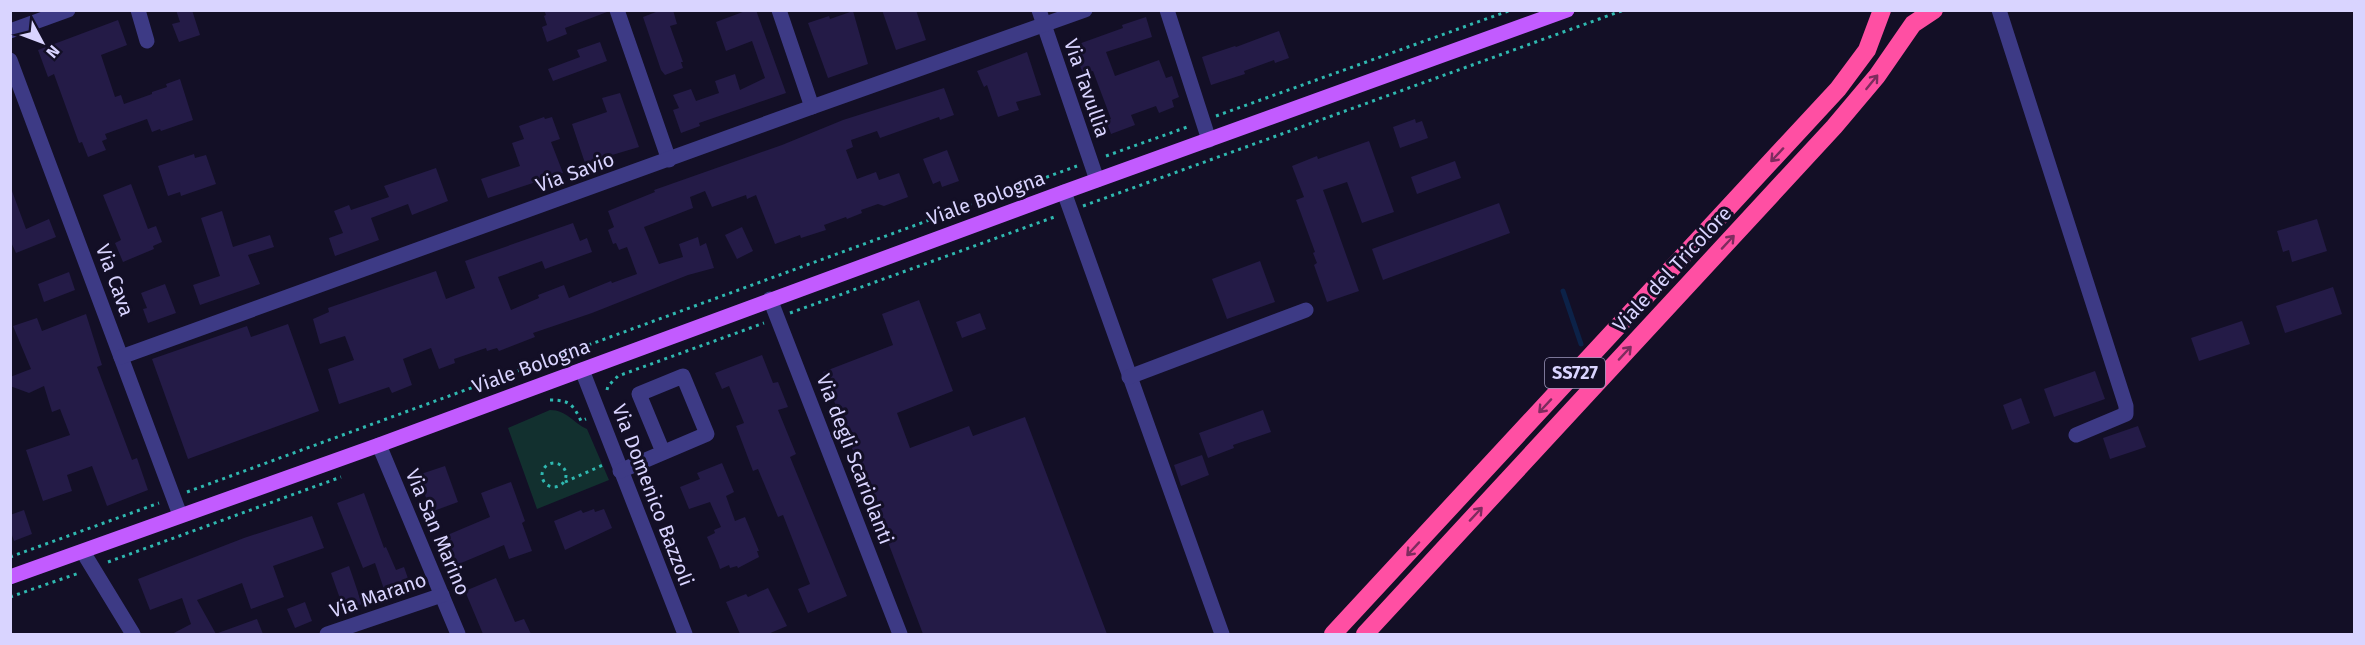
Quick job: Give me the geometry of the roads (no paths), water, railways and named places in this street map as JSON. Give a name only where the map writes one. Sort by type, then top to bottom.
[{"type":"highway","name":"Viale del Tricolore","points":[[1333,634],[1838,89],[1867,50],[1882,10]]},
{"type":"highway","name":"Viale del Tricolore","points":[[1365,634],[1834,127],[1877,76],[1913,24],[1934,10]]},
{"type":"main road","name":"Viale Bologna","points":[[10,577],[379,445],[770,299],[1567,10]]},
{"type":"street","points":[[10,31],[68,10]]},
{"type":"street","points":[[138,10],[147,41]]},
{"type":"street","points":[[617,10],[669,160]]},
{"type":"street","points":[[779,10],[812,107]]},
{"type":"street","name":"Via Savio","points":[[121,357],[669,160],[1041,18],[1085,10]]},
{"type":"street","points":[[1167,10],[1209,140]]},
{"type":"street","points":[[1999,10],[2126,406],[2126,414],[2076,435]]},
{"type":"street","name":"Via Tavullia","points":[[1041,18],[1097,180]]},
{"type":"street","name":"Via Cava","points":[[10,60],[180,515]]},
{"type":"street","name":"Viale Bologna","points":[[1064,192],[1222,634]]},
{"type":"street","name":"Via degli Scariolanti","points":[[770,299],[900,634]]},
{"type":"street","points":[[1129,377],[1306,310]]},
{"type":"street","name":"Via Domenico Bazzoli","points":[[582,370],[617,465],[685,634]]},
{"type":"street","points":[[617,465],[663,452],[707,434],[683,376],[639,394],[663,452]]},
{"type":"street","name":"Via San Marino","points":[[379,445],[458,634]]},
{"type":"street","points":[[83,552],[133,634]]},
{"type":"street","name":"Via Marano","points":[[327,634],[441,595]]},
{"type":"waterway","points":[[1563,291],[1581,344]]}]
